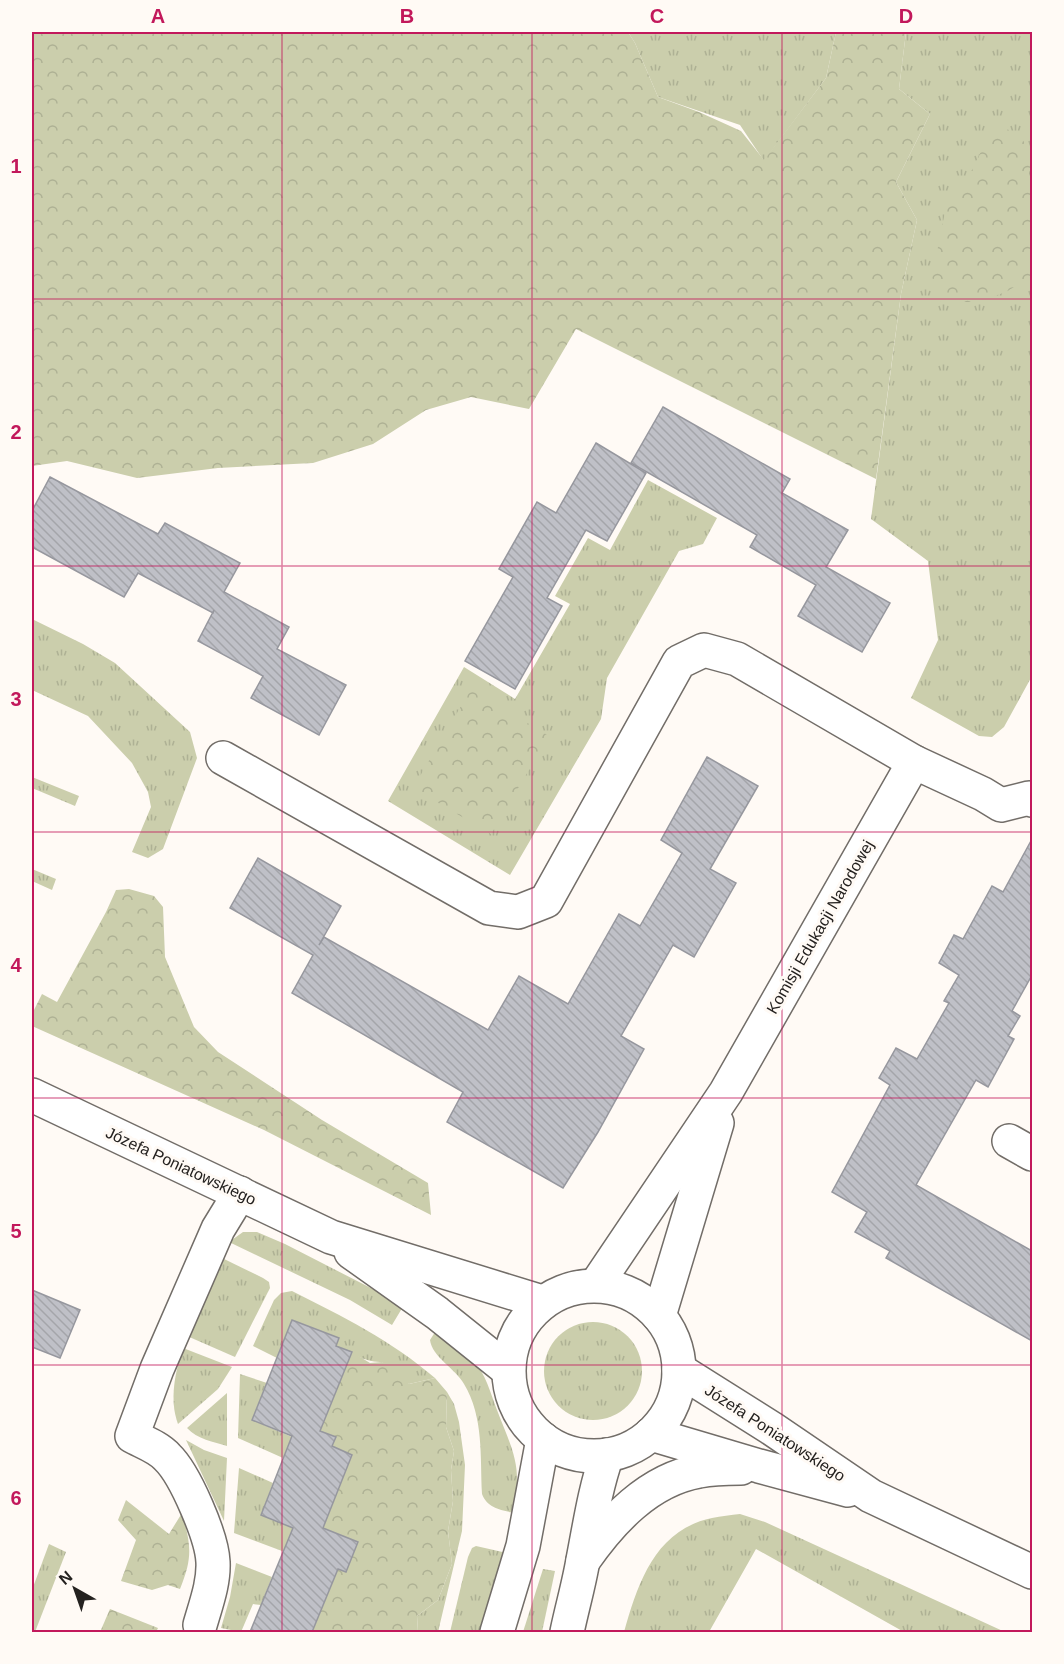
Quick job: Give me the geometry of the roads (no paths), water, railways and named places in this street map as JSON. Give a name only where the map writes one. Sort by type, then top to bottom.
[{"type":"street","points":[[223,758],[489,908],[518,912],[546,901],[679,662],[704,650],[737,659],[914,762],[983,794],[1001,805],[1029,798],[1032,800]]},
{"type":"street","name":"Komisji Edukacji Narodowej","points":[[596,1285],[726,1092],[914,762]]},
{"type":"street","name":"Komisji Edukacji Narodowej","points":[[659,1316],[726,1092]]},
{"type":"street","name":"Józefa Poniatowskiego","points":[[32,1095],[331,1237],[542,1302]]},
{"type":"street","points":[[200,1624],[211,1587],[213,1562],[210,1540],[179,1472],[166,1456],[132,1436],[157,1369],[218,1230],[240,1193]]},
{"type":"street","name":"Józefa Poniatowskiego","points":[[331,1237],[437,1313],[508,1370]]},
{"type":"street","points":[[596,1285],[622,1290],[639,1298],[659,1316],[672,1336],[679,1370],[675,1395],[666,1414],[651,1434],[629,1448],[607,1455],[586,1455],[565,1451],[543,1439],[526,1422],[513,1399],[508,1370],[513,1342],[526,1319],[542,1302],[562,1292],[596,1285]]},
{"type":"street","name":"Józefa Poniatowskiego","points":[[679,1370],[872,1496],[1032,1572]]},
{"type":"street","name":"Józefa Poniatowskiego","points":[[651,1434],[872,1496]]},
{"type":"street","points":[[497,1632],[523,1546],[543,1439]]},
{"type":"street","points":[[567,1632],[598,1479],[607,1455]]},
{"type":"street","points":[[583,1561],[600,1536],[621,1513],[672,1479],[698,1471],[759,1466]]}]
